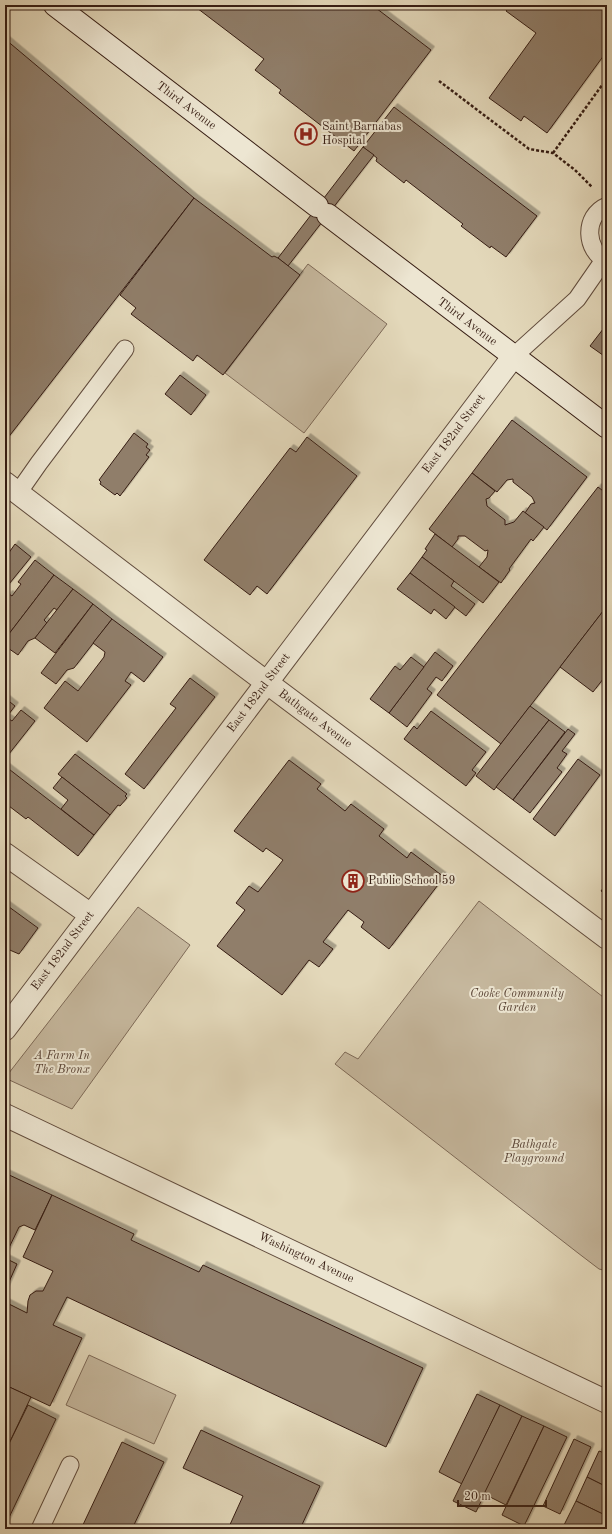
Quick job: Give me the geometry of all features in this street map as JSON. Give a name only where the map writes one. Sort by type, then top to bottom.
[{"type":"street","name":"Third Avenue","points":[[55,5],[607,428]]},
{"type":"street","name":"East 182nd Street","points":[[5,1029],[513,357]]},
{"type":"street","name":"Bathgate Avenue","points":[[12,488],[267,683],[607,938]]},
{"type":"street","points":[[5,854],[91,915]]},
{"type":"street","name":"Washington Avenue","points":[[5,1115],[607,1402]]},
{"type":"lane","points":[[513,357],[577,299],[606,260],[596,253],[591,244],[589,234],[591,224],[596,215],[607,206]]},
{"type":"lane","points":[[12,488],[39,464],[125,349]]},
{"type":"lane","points":[[40,1529],[70,1466]]},
{"type":"path","points":[[439,81],[530,149],[553,153],[575,170],[594,190]]},
{"type":"path","points":[[553,153],[605,81]]},
{"type":"green space","points":[[308,264],[387,324],[304,433],[225,373]]},
{"type":"green space","points":[[479,901],[607,1000],[607,1271],[599,1269],[335,1064],[345,1052],[358,1059]]},
{"type":"green space","name":"A Farm In The Bronx","points":[[138,907],[190,945],[72,1109],[5,1078]]},
{"type":"green space","points":[[89,1355],[176,1395],[154,1444],[66,1405]]},
{"type":"building","points":[[193,5],[372,5],[431,50],[354,151],[279,93],[281,90],[255,70],[264,59]]},
{"type":"building","points":[[511,5],[607,5],[607,51],[547,133],[524,116],[521,121],[489,98],[536,33],[506,11]]},
{"type":"building","points":[[5,39],[194,198],[7,439],[5,438]]},
{"type":"building","points":[[394,107],[537,216],[506,257],[491,246],[490,248],[461,226],[463,224],[406,180],[404,183],[376,161],[377,158],[363,147]]},
{"type":"building","points":[[363,147],[374,155],[288,266],[278,258]]},
{"type":"building","points":[[194,198],[272,257],[274,256],[278,258],[300,275],[223,375],[197,355],[193,361],[131,314],[136,308],[120,295]]},
{"type":"building","points":[[607,324],[607,358],[590,346]]},
{"type":"building","points":[[180,375],[206,395],[191,415],[165,394]]},
{"type":"building","points":[[512,420],[587,477],[547,530],[525,513],[531,504],[535,503],[532,497],[513,482],[513,479],[507,480],[497,492],[472,473]]},
{"type":"building","points":[[134,433],[148,444],[146,447],[150,450],[146,455],[149,457],[120,496],[117,493],[115,495],[100,484],[101,482],[99,480]]},
{"type":"building","points":[[307,437],[357,476],[267,594],[257,586],[250,595],[204,560],[290,448],[296,452]]},
{"type":"building","points":[[472,473],[495,491],[489,498],[486,499],[487,506],[505,520],[505,525],[514,522],[523,511],[544,527],[533,541],[531,539],[509,569],[510,570],[501,583],[479,567],[487,557],[488,550],[485,551],[465,536],[458,536],[458,539],[452,547],[429,529]]},
{"type":"building","points":[[598,487],[607,494],[607,606],[501,744],[437,695]]},
{"type":"building","points":[[435,534],[499,582],[483,603],[422,557],[427,550],[425,549]]},
{"type":"building","points":[[15,544],[31,557],[5,589],[5,552],[8,554]]},
{"type":"building","points":[[422,557],[454,581],[451,586],[475,604],[466,616],[410,573]]},
{"type":"building","points":[[35,560],[54,575],[5,639],[5,599],[9,594],[12,596],[21,584],[18,582]]},
{"type":"building","points":[[410,573],[455,607],[446,619],[434,609],[431,614],[397,589]]},
{"type":"building","points":[[54,575],[73,589],[57,610],[54,608],[44,620],[47,623],[35,638],[28,641],[18,655],[5,646],[5,639]]},
{"type":"building","points":[[73,589],[93,604],[55,653],[35,638]]},
{"type":"building","points":[[93,604],[112,619],[74,668],[67,670],[56,684],[41,673]]},
{"type":"building","points":[[607,606],[607,674],[593,692],[560,667]]},
{"type":"building","points":[[112,619],[163,657],[144,682],[131,672],[125,681],[131,685],[87,742],[44,708],[65,681],[78,691],[104,657],[105,652],[93,643]]},
{"type":"building","points":[[435,652],[453,666],[442,681],[436,677],[427,689],[432,693],[407,727],[389,713]]},
{"type":"building","points":[[411,657],[424,667],[389,713],[370,699],[395,666],[400,670]]},
{"type":"building","points":[[190,678],[215,697],[144,789],[125,774],[176,708],[170,704]]},
{"type":"building","points":[[5,698],[15,706],[5,719]]},
{"type":"building","points":[[530,706],[549,720],[494,790],[476,776]]},
{"type":"building","points":[[21,710],[35,721],[5,759],[5,719],[6,717],[12,721]]},
{"type":"building","points":[[431,711],[486,752],[472,770],[476,773],[466,786],[404,739],[414,726],[417,729]]},
{"type":"building","points":[[549,720],[565,732],[513,800],[496,787]]},
{"type":"building","points":[[568,729],[575,734],[562,751],[567,754],[557,768],[562,772],[530,813],[513,800]]},
{"type":"building","points":[[75,754],[127,794],[125,796],[127,798],[120,806],[118,805],[110,815],[58,774]]},
{"type":"building","points":[[578,759],[600,775],[555,836],[533,819]]},
{"type":"building","name":"Public School 59","points":[[289,760],[321,784],[317,789],[345,811],[351,804],[384,829],[379,836],[407,858],[411,852],[444,877],[389,949],[361,927],[364,922],[348,910],[323,942],[333,949],[319,967],[309,960],[282,995],[217,946],[245,910],[236,903],[249,886],[258,892],[283,860],[266,848],[263,852],[234,831]]},
{"type":"building","points":[[5,766],[94,835],[78,856],[28,817],[26,819],[5,803]]},
{"type":"building","points":[[62,777],[110,815],[94,835],[61,809],[68,800],[53,788]]},
{"type":"building","points":[[607,883],[607,895],[601,891]]},
{"type":"building","points":[[5,904],[38,928],[19,954],[5,948]]},
{"type":"building","points":[[5,1173],[52,1195],[35,1230],[24,1225],[19,1227],[5,1256]]},
{"type":"building","points":[[52,1195],[134,1234],[131,1240],[199,1272],[203,1265],[423,1368],[386,1447],[67,1297],[53,1325],[82,1338],[50,1406],[5,1385],[5,1302],[27,1313],[30,1295],[36,1291],[43,1291],[53,1271],[23,1257]]},
{"type":"building","points":[[5,1258],[17,1264],[5,1291]]},
{"type":"building","points":[[5,1385],[31,1397],[5,1452]]},
{"type":"building","points":[[477,1394],[500,1405],[462,1484],[439,1472]]},
{"type":"building","points":[[28,1405],[56,1419],[5,1526],[5,1452]]},
{"type":"building","points":[[500,1405],[522,1416],[476,1512],[453,1501]]},
{"type":"building","points":[[522,1416],[544,1426],[506,1505],[484,1494]]},
{"type":"building","points":[[544,1426],[567,1437],[524,1526],[502,1515]]},
{"type":"building","points":[[201,1430],[320,1486],[300,1529],[228,1529],[243,1496],[183,1468]]},
{"type":"building","points":[[574,1439],[591,1447],[560,1514],[543,1506]]},
{"type":"building","points":[[122,1442],[164,1462],[132,1529],[81,1529]]},
{"type":"building","points":[[599,1451],[607,1454],[607,1487],[587,1477]]},
{"type":"building","points":[[587,1477],[607,1487],[607,1516],[576,1501]]},
{"type":"building","points":[[576,1501],[607,1516],[607,1529],[573,1529],[564,1525]]},
{"type":"building","points":[[564,1525],[573,1529],[563,1529]]},
{"type":"place","name":"Saint Barnabas Hospital","points":[[306,134]]},
{"type":"place","name":"Public School 59","points":[[353,881]]},
{"type":"park label","name":"Cooke Community Garden","points":[[517,1001]]},
{"type":"park label","name":"Bathgate Playground","points":[[534,1152]]}]
